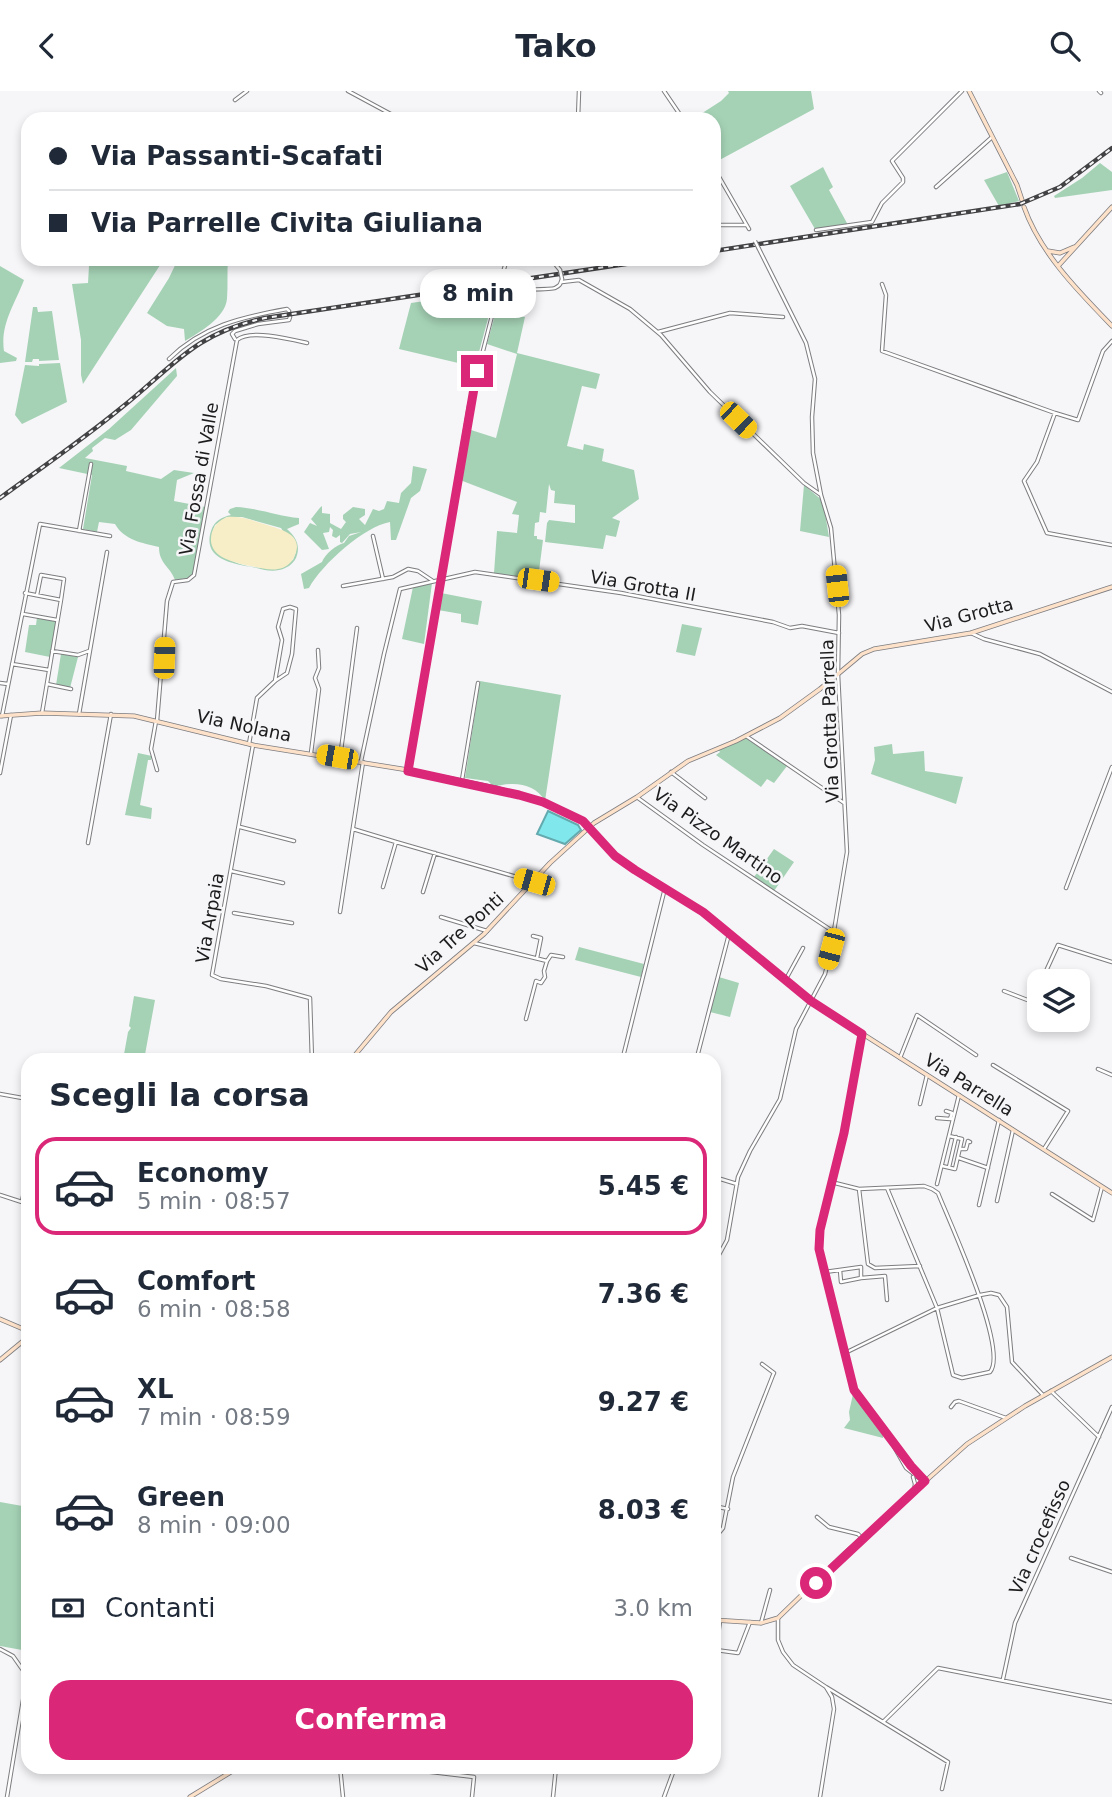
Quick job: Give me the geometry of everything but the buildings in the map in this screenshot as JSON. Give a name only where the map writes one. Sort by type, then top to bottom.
[{"type":"street","points":[[235,100],[247,91]]},
{"type":"street","points":[[348,91],[387,112]]},
{"type":"street","points":[[578,112],[579,91]]},
{"type":"street","points":[[664,91],[678,112]]},
{"type":"street","points":[[816,230],[872,222],[882,203],[903,182],[892,161],[962,91]]},
{"type":"street","points":[[969,91],[1017,184],[1022,200]]},
{"type":"street","points":[[936,187],[991,138]]},
{"type":"street","points":[[721,180],[749,229]]},
{"type":"street","points":[[1024,207],[1030,224],[1048,251],[1085,298],[1112,326]]},
{"type":"street","points":[[1059,265],[1110,211]]},
{"type":"street","points":[[721,225],[747,225]]},
{"type":"street","name":"Via Grotta Parrella","points":[[721,1251],[727,1240],[737,1184],[750,1151],[780,1099],[794,1036],[802,1014],[825,974],[846,863],[838,674],[839,633],[831,528],[813,453],[812,417],[816,379],[806,343],[755,241]]},
{"type":"street","points":[[1048,251],[1060,253],[1079,244]]},
{"type":"street","points":[[1065,272],[1067,257]]},
{"type":"street","points":[[501,279],[505,266]]},
{"type":"street","points":[[557,266],[561,271],[561,281]]},
{"type":"street","points":[[408,771],[471,397],[497,297],[503,291],[524,288],[553,289],[561,281],[579,280],[630,309],[658,332],[710,392],[804,483],[821,495]]},
{"type":"street","points":[[882,284],[886,295],[882,351],[1078,420],[1103,351],[1112,341]]},
{"type":"street","points":[[169,359],[189,341],[217,326],[240,318],[287,309],[289,311]]},
{"type":"street","points":[[658,332],[730,313],[783,317]]},
{"type":"street","points":[[290,317],[289,320],[258,324],[232,334],[237,340],[248,335],[288,338],[307,343]]},
{"type":"street","name":"Via Fossa di Valle","points":[[156,721],[167,601],[173,582],[188,580],[194,575],[237,340]]},
{"type":"street","points":[[1055,413],[1037,462],[1024,481],[1044,531],[1112,545]]},
{"type":"street","points":[[79,531],[91,464]]},
{"type":"street","points":[[1,716],[40,524],[110,537]]},
{"type":"street","points":[[373,536],[383,579]]},
{"type":"street","points":[[79,714],[107,552]]},
{"type":"street","points":[[343,586],[394,577],[408,569],[418,571],[433,581]]},
{"type":"street","name":"Via Grotta II","points":[[362,762],[400,589],[468,573],[482,573],[621,593],[774,622],[790,628],[802,626],[839,633]]},
{"type":"street","points":[[37,596],[41,575],[64,579],[42,713]]},
{"type":"street","name":"Via Grotta","points":[[838,674],[862,654],[874,649],[971,633],[1112,587]]},
{"type":"street","points":[[25,593],[61,600]]},
{"type":"street","name":"Via Arpaia","points":[[275,681],[282,640],[278,627],[283,609],[290,607],[296,609],[292,654],[287,673],[257,698],[239,826],[212,975],[310,998],[312,1053]]},
{"type":"street","points":[[22,613],[57,619]]},
{"type":"street","points":[[340,758],[357,628]]},
{"type":"street","points":[[971,633],[1040,654],[1112,692]]},
{"type":"street","points":[[311,753],[319,689],[315,678],[319,668],[318,650]]},
{"type":"street","points":[[52,651],[78,655],[89,651]]},
{"type":"street","points":[[12,664],[49,670]]},
{"type":"street","name":"Via Pizzo Martino","points":[[591,828],[604,816],[637,797],[688,761],[780,718],[838,674]]},
{"type":"street","points":[[0,683],[8,684]]},
{"type":"street","points":[[462,782],[478,683]]},
{"type":"street","points":[[47,684],[71,689]]},
{"type":"street","name":"Via Nolana","points":[[1,716],[42,713],[134,716],[251,744],[496,788],[543,802],[583,821],[615,856],[703,912],[811,1001]]},
{"type":"street","points":[[88,843],[111,714]]},
{"type":"street","points":[[0,773],[11,715]]},
{"type":"street","points":[[156,721],[151,749],[157,770]]},
{"type":"street","points":[[746,736],[845,804]]},
{"type":"street","points":[[341,912],[362,762]]},
{"type":"street","points":[[1066,888],[1112,767]]},
{"type":"street","points":[[671,772],[705,797]]},
{"type":"street","name":"Via Pizzo Martino","points":[[637,797],[834,932]]},
{"type":"street","points":[[239,826],[294,841]]},
{"type":"street","name":"Via Tre Ponti","points":[[357,1053],[391,1012],[474,943],[550,863],[591,828]]},
{"type":"street","points":[[353,829],[534,882]]},
{"type":"street","points":[[383,887],[396,842]]},
{"type":"street","points":[[423,892],[435,853]]},
{"type":"street","points":[[230,871],[283,883]]},
{"type":"street","points":[[624,1053],[665,888]]},
{"type":"street","points":[[222,910],[228,911]]},
{"type":"street","points":[[234,913],[292,923]]},
{"type":"street","points":[[441,917],[487,931]]},
{"type":"street","points":[[698,1053],[729,934]]},
{"type":"street","points":[[533,936],[541,938],[537,958]]},
{"type":"street","points":[[474,943],[547,961]]},
{"type":"street","points":[[1047,969],[1058,945],[1112,962]]},
{"type":"street","points":[[786,980],[803,948]]},
{"type":"street","points":[[526,1019],[536,981],[541,983],[545,977],[544,971],[551,954],[563,957]]},
{"type":"street","points":[[1004,991],[1027,1000]]},
{"type":"street","name":"Via Parrella","points":[[811,1001],[1112,1193]]},
{"type":"street","points":[[900,1058],[917,1015],[976,1055]]},
{"type":"street","points":[[862,1034],[844,1133],[819,1244],[854,1390],[924,1482]]},
{"type":"street","points":[[993,1065],[1068,1111],[1044,1149]]},
{"type":"street","points":[[1098,1069],[1112,1075]]},
{"type":"street","points":[[920,1104],[927,1075]]},
{"type":"street","points":[[0,1094],[21,1098]]},
{"type":"street","points":[[937,1184],[959,1095]]},
{"type":"street","points":[[937,1118],[950,1121],[952,1112],[946,1111]]},
{"type":"street","points":[[979,1205],[999,1120]]},
{"type":"street","points":[[997,1201],[1013,1130]]},
{"type":"street","points":[[942,1166],[949,1167],[957,1137],[949,1136]]},
{"type":"street","points":[[970,1142],[966,1149],[961,1148],[958,1160],[988,1168]]},
{"type":"street","points":[[721,1179],[737,1184]]},
{"type":"street","points":[[831,1182],[859,1189],[924,1186],[938,1193],[980,1294],[994,1361],[993,1368],[988,1373],[962,1378],[953,1375],[937,1308],[887,1188]]},
{"type":"street","points":[[1052,1194],[1093,1220],[1102,1187]]},
{"type":"street","points":[[859,1189],[868,1264],[875,1268],[920,1266]]},
{"type":"street","points":[[0,1195],[21,1201]]},
{"type":"street","points":[[825,1272],[860,1267],[862,1279]]},
{"type":"street","points":[[840,1270],[841,1282],[885,1276],[887,1300]]},
{"type":"street","points":[[845,1353],[937,1308],[980,1294],[995,1294],[1003,1299],[1007,1307],[1012,1362],[1043,1395]]},
{"type":"street","points":[[0,1319],[21,1328]]},
{"type":"street","points":[[0,1360],[21,1344]]},
{"type":"street","points":[[721,1621],[761,1623],[778,1618],[957,1452],[1051,1390],[1112,1357]]},
{"type":"street","points":[[721,1530],[728,1509],[733,1477],[774,1373],[762,1364]]},
{"type":"street","points":[[1051,1390],[1099,1437]]},
{"type":"street","points":[[951,1407],[959,1401],[1006,1418]]},
{"type":"street","name":"Via crocefisso","points":[[1003,1681],[1015,1623],[1112,1407]]},
{"type":"street","points":[[892,1442],[904,1465],[924,1482]]},
{"type":"street","points":[[912,1474],[915,1484],[913,1492]]},
{"type":"street","points":[[721,1508],[728,1509]]},
{"type":"street","points":[[817,1517],[829,1527],[858,1534],[862,1538]]},
{"type":"street","points":[[1072,1558],[1112,1572]]},
{"type":"street","points":[[761,1623],[770,1590]]},
{"type":"street","points":[[778,1618],[778,1640],[793,1665],[948,1762],[942,1789]]},
{"type":"street","points":[[721,1651],[738,1653],[750,1622]]},
{"type":"street","points":[[0,1649],[13,1656],[21,1667]]},
{"type":"street","points":[[883,1722],[936,1669],[1112,1702]]},
{"type":"street","points":[[820,1797],[834,1709],[832,1697],[826,1687]]},
{"type":"street","points":[[6,1797],[21,1708]]},
{"type":"street","points":[[190,1797],[228,1774]]},
{"type":"street","points":[[341,1774],[343,1797]]},
{"type":"street","points":[[448,1774],[474,1777],[472,1797]]},
{"type":"street","points":[[553,1797],[555,1774]]},
{"type":"street","points":[[664,1797],[672,1774]]},
{"type":"green space","points":[[728,91],[811,91],[814,109],[721,159],[721,112],[704,112],[729,93]]},
{"type":"green space","points":[[1100,163],[1112,172],[1112,190],[1055,198],[1054,196]]},
{"type":"green space","points":[[823,167],[833,187],[829,190],[848,225],[815,229],[790,186]]},
{"type":"green space","points":[[1007,172],[1019,201],[999,206],[984,180]]},
{"type":"green space","points":[[0,266],[24,280],[9,314],[3,341],[4,351],[17,358],[16,361],[0,363]]},
{"type":"green space","points":[[89,266],[159,266],[83,384],[81,340],[72,284],[88,283]]},
{"type":"green space","points":[[175,266],[228,266],[227,299],[222,312],[211,324],[185,341],[184,329],[167,326],[147,313]]},
{"type":"green space","points":[[464,291],[493,300],[475,367],[399,349],[411,303]]},
{"type":"green space","points":[[33,307],[37,307],[38,312],[52,311],[59,360],[33,359],[32,362],[25,362]]},
{"type":"green space","points":[[496,311],[525,317],[517,353],[600,374],[596,389],[582,386],[567,446],[583,450],[584,444],[604,449],[602,461],[634,470],[639,499],[612,518],[620,521],[616,537],[606,535],[603,549],[545,542],[549,520],[575,523],[575,505],[554,503],[555,491],[551,490],[549,484],[546,513],[540,512],[539,522],[535,523],[534,536],[543,540],[538,579],[494,573],[497,531],[517,533],[519,515],[512,514],[517,502],[460,480],[468,429],[496,438],[517,354],[487,344]]},
{"type":"green space","points":[[60,363],[67,402],[22,424],[15,415],[25,365]]},
{"type":"green space","points":[[176,368],[177,376],[131,430],[115,440],[105,438],[92,448],[93,451],[85,458],[127,466],[126,471],[161,479],[174,470],[194,473],[177,480],[174,501],[205,507],[193,574],[188,578],[175,580],[161,557],[159,547],[128,537],[115,524],[99,522],[97,532],[83,529],[92,475],[59,468],[109,429]]},
{"type":"green space","points":[[413,466],[427,469],[420,491],[411,498],[396,540],[391,540],[390,522],[380,525],[345,548],[315,578],[309,588],[304,589],[301,574],[322,562],[328,553],[344,543],[349,536],[361,532],[350,534],[342,543],[340,535],[336,538],[332,536],[333,530],[330,527],[329,532],[323,533],[329,549],[322,550],[304,532],[310,523],[317,526],[311,519],[319,508],[322,506],[322,513],[330,514],[330,523],[341,529],[346,522],[343,515],[353,507],[365,509],[365,515],[359,519],[365,525],[373,509],[384,509],[387,501],[399,503],[401,493],[411,483]]},
{"type":"green space","points":[[804,485],[823,501],[829,537],[800,531]]},
{"type":"green space","points":[[244,508],[299,518],[299,524],[287,529],[298,546],[293,562],[276,571],[228,562],[215,554],[209,540],[211,531],[214,525],[219,520],[231,515],[228,512],[230,509]],"holes":[[[227,517],[242,517],[281,528],[296,552],[293,560],[272,568],[255,567],[235,562],[218,552],[212,535],[215,525]]]},
{"type":"green space","points":[[432,583],[424,644],[402,639],[413,587]]},
{"type":"green space","points":[[441,593],[482,601],[478,625],[461,622],[461,614],[438,610]]},
{"type":"green space","points":[[37,617],[56,621],[50,657],[25,652],[29,625],[36,625]]},
{"type":"green space","points":[[682,624],[702,628],[695,656],[676,652]]},
{"type":"green space","points":[[61,654],[78,657],[70,688],[56,685]]},
{"type":"green space","points":[[480,681],[561,695],[545,801],[535,790],[523,785],[494,787],[488,781],[465,778]]},
{"type":"green space","points":[[746,738],[787,766],[774,783],[767,779],[761,787],[716,755],[720,752],[718,749]]},
{"type":"green space","points":[[892,744],[893,754],[924,751],[925,771],[963,777],[956,804],[871,774],[875,760],[874,747]]},
{"type":"green space","points":[[138,753],[152,756],[151,760],[148,760],[140,805],[152,808],[151,819],[125,815]]},
{"type":"green space","points":[[774,849],[794,862],[774,891],[754,877]]},
{"type":"green space","points":[[579,947],[644,964],[641,977],[575,960]]},
{"type":"green space","points":[[719,977],[739,983],[730,1017],[710,1012]]},
{"type":"green space","points":[[134,996],[155,1000],[145,1053],[124,1053],[131,1028],[129,1026]]},
{"type":"green space","points":[[853,1394],[883,1438],[844,1428],[850,1420]]},
{"type":"green space","points":[[0,1502],[21,1506],[21,1650],[0,1646]]},
{"type":"sand","points":[[227,517],[250,520],[289,534],[294,538],[297,549],[293,559],[283,568],[271,570],[236,563],[222,557],[213,547],[212,532],[220,521]]},
{"type":"water","points":[[548,811],[578,825],[581,830],[565,844],[537,834]]},
{"type":"railway","points":[[721,250],[1020,204],[1060,187],[1112,148]]},
{"type":"railway","points":[[0,498],[106,420],[186,353],[202,342],[240,325],[265,318],[612,266]]},
{"type":"route","points":[[477,371],[462,445],[408,771],[496,788],[543,802],[583,821],[615,856],[703,912],[811,1001],[862,1034],[844,1133],[820,1230],[819,1249],[854,1390],[925,1481],[816,1583]]}]
